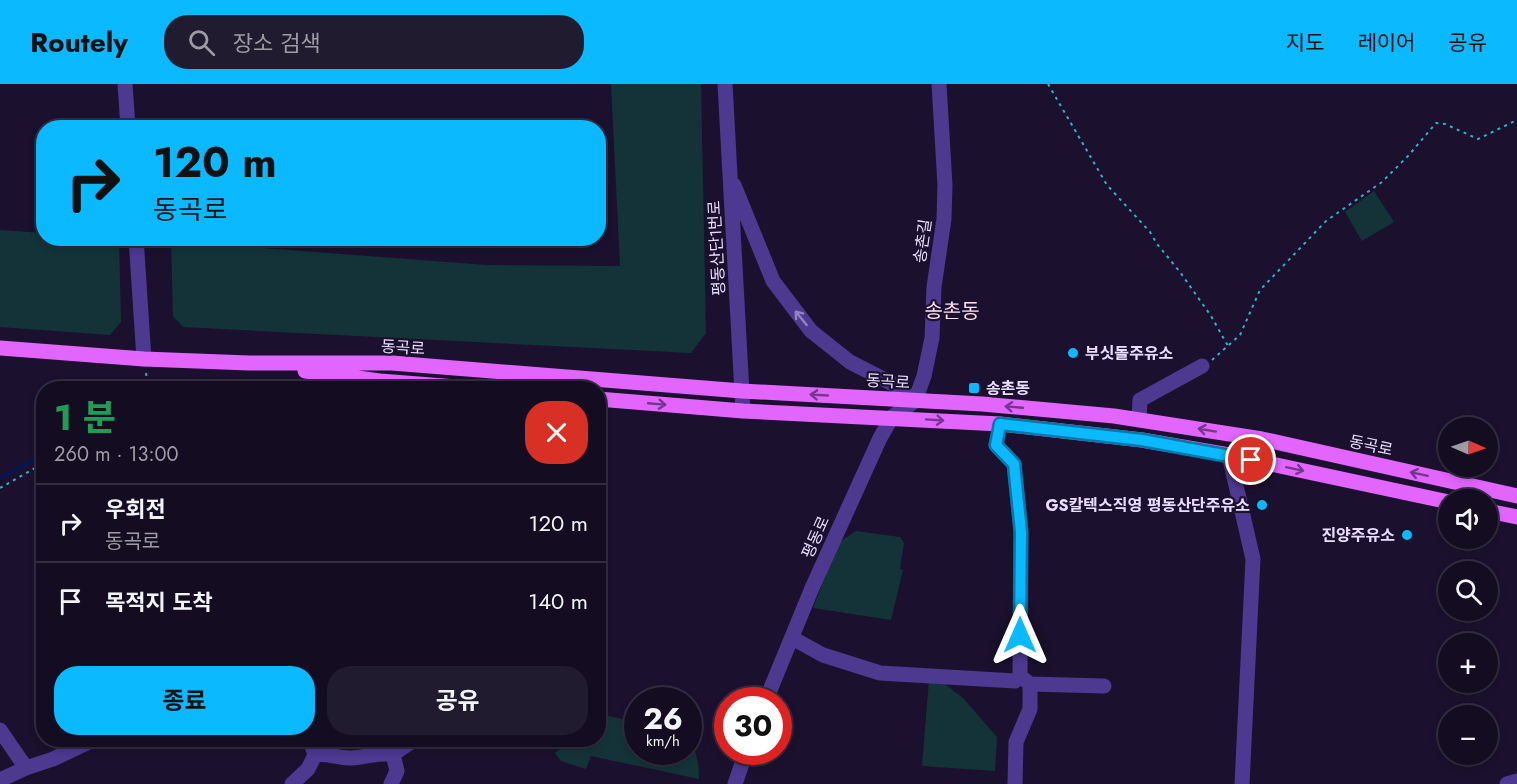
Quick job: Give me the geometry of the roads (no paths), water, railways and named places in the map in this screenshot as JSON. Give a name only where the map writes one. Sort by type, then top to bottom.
[{"type":"main road","name":"동곡로","points":[[0,348],[144,359],[249,363],[392,363],[742,391],[982,404],[1139,419],[1262,439],[1517,496]]},
{"type":"main road","name":"동곡로","points":[[249,363],[380,381]]},
{"type":"main road","points":[[606,400],[743,411],[1000,424],[1142,440],[1229,455],[1438,500]]},
{"type":"main road","points":[[1498,513],[1517,517]]},
{"type":"street","points":[[125,84],[127,120]]},
{"type":"street","name":"평동산단1번로","points":[[725,84],[743,411]]},
{"type":"street","name":"송촌길","points":[[915,401],[924,376],[932,339],[934,287],[944,219],[945,185],[939,84]]},
{"type":"street","points":[[730,174],[773,281],[811,331],[850,362],[895,385],[915,401]]},
{"type":"street","points":[[137,246],[144,359]]},
{"type":"street","points":[[1139,419],[1140,400],[1202,366]]},
{"type":"street","name":"평동로","points":[[771,687],[871,457],[892,417],[915,401]]},
{"type":"street","points":[[1000,424],[996,445],[1014,464],[1021,532],[1025,680],[1030,709],[1016,742],[1015,784]]},
{"type":"street","points":[[1229,455],[1253,559],[1242,784]]},
{"type":"street","points":[[792,638],[822,655],[880,673],[1104,686]]},
{"type":"street","points":[[0,730],[26,768]]},
{"type":"street","points":[[0,780],[78,747]]},
{"type":"street","points":[[292,784],[308,769],[315,755],[312,747]]},
{"type":"street","points":[[315,755],[350,758],[381,753],[393,754],[404,747]]},
{"type":"street","points":[[391,784],[397,771],[393,754]]},
{"type":"street","points":[[735,784],[742,765]]},
{"type":"street","points":[[1507,784],[1517,781]]},
{"type":"waterway","points":[[0,478],[36,458]]},
{"type":"place","name":"부싯돌주유소","points":[[1073,353]]},
{"type":"place","name":"송촌동","points":[[974,388]]},
{"type":"place","name":"GS칼텍스직영 평동산단주유소","points":[[1262,505]]},
{"type":"place","name":"진양주유소","points":[[1407,535]]},
{"type":"district","name":"송촌동","points":[[952,311]]}]
